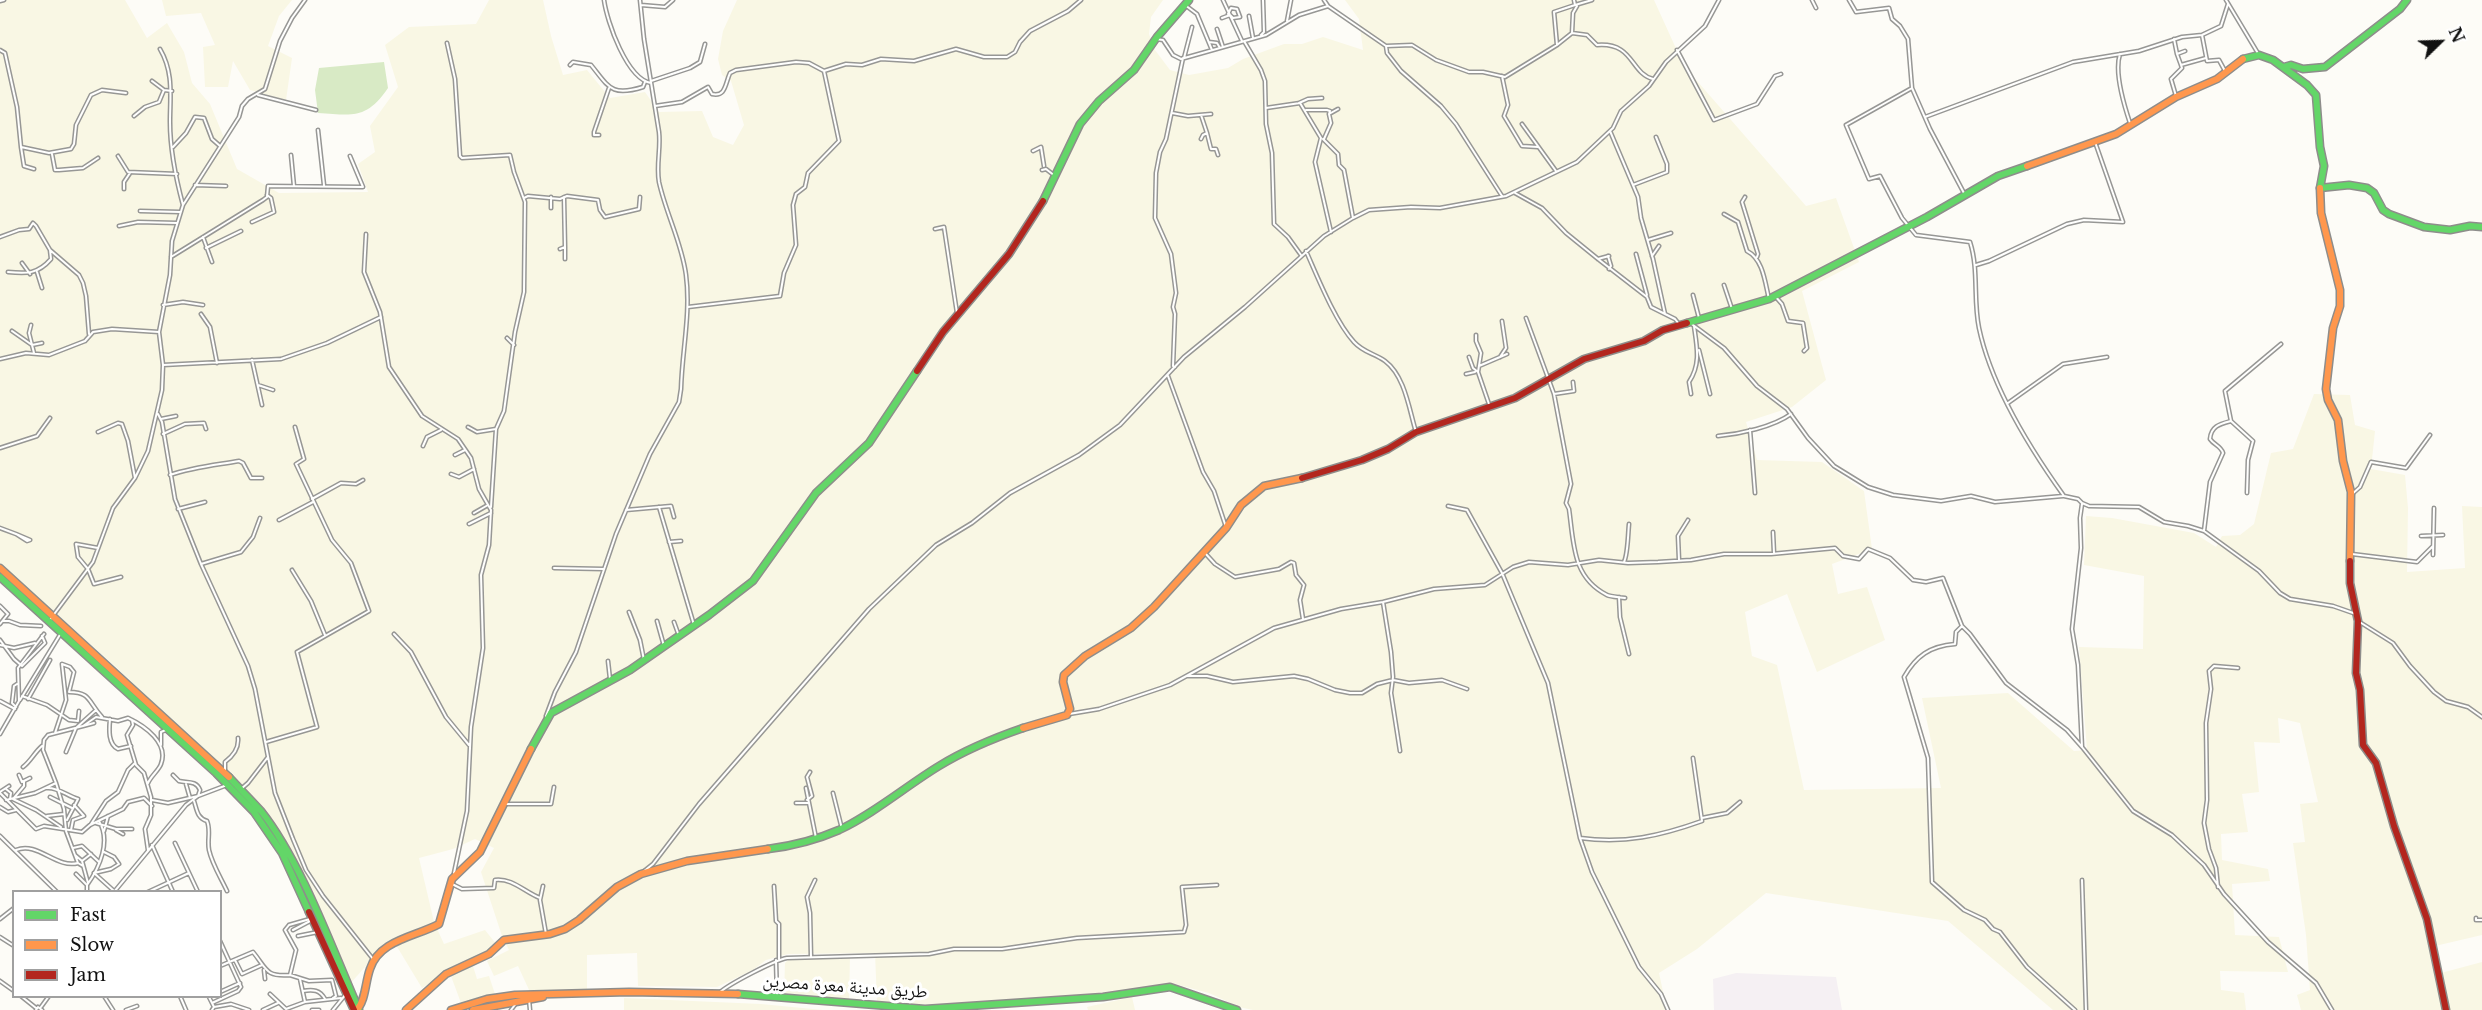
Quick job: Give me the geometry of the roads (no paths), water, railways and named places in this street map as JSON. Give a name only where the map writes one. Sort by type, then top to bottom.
[{"type":"street","points":[[51,619],[88,569],[113,508],[135,478],[148,451],[158,414],[163,365],[159,332],[172,241],[180,212],[238,117],[242,106],[248,99],[265,89],[280,41],[291,18],[305,0]]},
{"type":"street","points":[[604,0],[613,38],[629,64],[645,82],[690,68],[700,62],[705,44]]},
{"type":"street","points":[[453,875],[474,861],[480,852],[544,722],[555,692],[576,652],[626,510],[650,454],[679,402],[688,307],[683,261],[659,181],[657,161],[660,144],[640,0]]},
{"type":"street","points":[[641,5],[665,7],[673,0]]},
{"type":"street","points":[[655,106],[682,102],[708,87],[712,94],[720,94],[724,91],[729,73],[735,70],[796,62],[806,63],[824,71],[846,64],[862,65],[881,59],[914,61],[959,49],[984,57],[1007,57],[1015,52],[1030,31],[1068,11],[1081,0]]},
{"type":"street","points":[[1223,0],[1233,24],[1262,70],[1272,153],[1274,224],[1288,237],[1301,255]]},
{"type":"street","points":[[1259,37],[1264,32],[1263,0]]},
{"type":"street","points":[[1287,22],[1291,0]]},
{"type":"street","points":[[1324,0],[1328,6],[1386,46],[1412,45],[1437,60],[1469,72],[1502,76],[1520,69],[1572,33],[1587,35],[1597,45],[1612,45],[1628,54],[1641,72],[1654,80]]},
{"type":"street","points":[[1572,33],[1572,13],[1576,5],[1574,0]]},
{"type":"street","points":[[1557,45],[1554,12],[1592,0]]},
{"type":"street","points":[[406,1010],[446,975],[496,950],[504,940],[565,929],[617,887],[641,874],[653,864],[699,804],[784,708],[806,679],[886,591],[936,545],[972,523],[1010,493],[1079,455],[1120,425],[1184,357],[1245,307],[1306,251],[1331,232],[1369,210],[1411,207],[1440,208],[1502,197],[1515,193],[1577,162],[1610,131],[1621,111],[1654,80],[1677,50],[1705,26],[1719,0]]},
{"type":"street","points":[[1812,0],[1816,8]]},
{"type":"street","points":[[1848,0],[1856,12],[1888,8],[1892,19],[1900,26],[1908,39],[1912,88],[1965,195]]},
{"type":"street","points":[[2284,67],[2291,65],[2303,69],[2325,67],[2400,9],[2407,0]]},
{"type":"street","points":[[544,722],[551,713],[644,660],[753,581],[816,493],[869,443],[943,332],[1009,254],[1041,205],[1080,124],[1099,101],[1134,70],[1187,2],[1197,14],[1212,50]]},
{"type":"street","points":[[1925,117],[2056,67],[2139,51],[2174,39],[2202,35],[2221,26],[2228,2]]},
{"type":"street","points":[[2228,2],[2259,55],[2284,67],[2316,94],[2319,147],[2324,166],[2319,199],[2340,290],[2340,306],[2328,361],[2326,389],[2328,400],[2338,420],[2343,461],[2351,495],[2350,583],[2357,617],[2355,663],[2360,690],[2363,745],[2376,763],[2394,826],[2427,920],[2446,1010]]},
{"type":"street","points":[[1156,39],[1163,39],[1173,55],[1184,58],[1259,37],[1319,7],[1328,6]]},
{"type":"street","points":[[1222,18],[1228,15],[1231,8],[1237,9],[1240,17],[1233,18],[1228,15]]},
{"type":"street","points":[[1249,16],[1253,38]]},
{"type":"street","points":[[1233,18],[1233,24]]},
{"type":"street","points":[[1175,367],[1173,366],[1175,314],[1173,307],[1176,293],[1172,254],[1155,218],[1156,173],[1192,27]]},
{"type":"street","points":[[1217,29],[1222,47]]},
{"type":"street","points":[[2202,35],[2206,58],[2210,62],[2219,60],[2226,72]]},
{"type":"street","points":[[2174,39],[2182,68],[2171,79],[2176,97]]},
{"type":"street","points":[[1209,42],[1217,43],[1222,47]]},
{"type":"street","points":[[357,1010],[361,1006],[373,960],[390,945],[439,924],[453,875],[465,823],[470,745],[481,668],[481,575],[489,545],[496,429],[504,411],[524,292],[526,226],[524,198],[510,155],[462,158],[460,156],[456,79],[447,43]]},
{"type":"street","points":[[1386,46],[1387,52],[1401,71],[1441,106],[1456,124],[1502,197]]},
{"type":"street","points":[[160,49],[167,61],[172,91],[170,122],[172,147],[183,205]]},
{"type":"street","points":[[0,50],[5,53],[11,70],[18,106],[24,166],[34,169]]},
{"type":"street","points":[[1677,50],[1714,120],[1757,104],[1775,76],[1781,74]]},
{"type":"street","points":[[2177,54],[2185,51]]},
{"type":"street","points":[[2120,54],[2118,85],[2131,124]]},
{"type":"street","points":[[1067,715],[1070,709],[1063,682],[1064,675],[1085,656],[1131,628],[1205,553],[1241,505],[1264,486],[1289,482],[1362,460],[1416,432],[1515,398],[1584,359],[1644,341],[1663,330],[1692,324],[1699,318],[1772,298],[1908,227],[1998,176],[2095,142],[2176,97],[2217,78],[2237,62],[2259,55]]},
{"type":"street","points":[[2181,65],[2206,58]]},
{"type":"street","points":[[570,65],[573,62],[591,65],[609,88],[634,90],[644,87],[645,82]]},
{"type":"street","points":[[688,307],[780,296],[784,273],[796,245],[793,210],[796,194],[806,187],[808,173],[839,141],[824,71]]},
{"type":"street","points":[[1502,76],[1508,105],[1504,116],[1522,147],[1538,147]]},
{"type":"street","points":[[152,81],[164,90],[172,91]]},
{"type":"street","points":[[599,135],[594,135],[594,132],[609,88]]},
{"type":"street","points":[[1912,88],[1846,125],[1869,179],[1880,176],[1908,227],[1916,235],[1970,242],[1976,265],[1979,329],[2008,403],[2029,442],[2064,496]]},
{"type":"street","points":[[21,147],[34,148],[40,153],[71,149],[74,144],[76,125],[91,95],[102,90],[126,93]]},
{"type":"street","points":[[134,116],[145,107],[159,102],[164,90]]},
{"type":"street","points":[[258,95],[289,101],[316,110]]},
{"type":"street","points":[[1266,108],[1322,98]]},
{"type":"street","points":[[1299,103],[1322,140],[1338,154],[1340,168],[1344,170],[1353,218]]},
{"type":"street","points":[[1305,111],[1309,108],[1330,111],[1331,123],[1322,140],[1315,162],[1331,232]]},
{"type":"street","points":[[1329,114],[1338,109]]},
{"type":"street","points":[[1172,113],[1211,114]]},
{"type":"street","points":[[1201,115],[1211,149],[1216,149],[1218,155]]},
{"type":"street","points":[[172,147],[198,116],[204,118],[212,139],[220,146]]},
{"type":"street","points":[[1522,124],[1556,171]]},
{"type":"street","points":[[318,130],[324,185]]},
{"type":"street","points":[[1610,131],[1640,205],[1641,219],[1665,314]]},
{"type":"street","points":[[1201,139],[1207,133]]},
{"type":"street","points":[[1633,185],[1667,172],[1667,164],[1656,137]]},
{"type":"street","points":[[1976,265],[2067,224],[2084,220],[2123,222],[2095,142]]},
{"type":"street","points":[[1033,151],[1041,147],[1043,166],[1055,176]]},
{"type":"street","points":[[52,152],[55,170],[83,168],[98,158]]},
{"type":"street","points":[[291,154],[294,186]]},
{"type":"street","points":[[118,156],[125,171],[177,174]]},
{"type":"street","points":[[171,257],[263,200],[267,195],[268,186],[363,187],[350,156]]},
{"type":"street","points":[[124,189],[124,182],[130,172]]},
{"type":"street","points":[[2320,188],[2344,184],[2369,189],[2375,192],[2381,200],[2383,210],[2391,217],[2429,227],[2450,230],[2466,225],[2482,227]]},
{"type":"street","points":[[195,185],[226,186]]},
{"type":"street","points":[[1515,193],[1542,208],[1566,233],[1647,297]]},
{"type":"street","points":[[252,222],[274,212],[271,198],[267,195]]},
{"type":"street","points":[[524,198],[528,196],[564,197],[598,201],[605,217],[639,208],[640,197]]},
{"type":"street","points":[[551,197],[551,208]]},
{"type":"street","points":[[564,197],[565,259]]},
{"type":"street","points":[[1745,197],[1742,202],[1758,254],[1756,257]]},
{"type":"street","points":[[140,211],[180,212]]},
{"type":"street","points":[[1724,214],[1738,222],[1747,251],[1756,257],[1772,298],[1782,304],[1788,321],[1803,323],[1807,348],[1804,351]]},
{"type":"street","points":[[119,226],[138,222],[177,223]]},
{"type":"street","points":[[0,237],[29,229],[34,224],[50,250],[72,269],[83,283],[89,334],[86,341],[49,355],[21,353],[0,359]]},
{"type":"street","points":[[935,229],[943,227],[945,229],[957,316]]},
{"type":"street","points":[[206,249],[241,231]]},
{"type":"street","points":[[1648,241],[1671,233]]},
{"type":"street","points":[[366,234],[364,272],[381,317],[389,367],[417,410],[441,430],[458,439],[471,458],[479,489],[491,512]]},
{"type":"street","points":[[203,237],[212,262]]},
{"type":"street","points":[[1652,256],[1659,246]]},
{"type":"street","points":[[561,249],[565,247]]},
{"type":"street","points":[[8,272],[30,274],[37,272],[51,259],[50,250]]},
{"type":"street","points":[[1306,251],[1332,306],[1353,341],[1367,354],[1382,359],[1392,367],[1401,385],[1416,432]]},
{"type":"street","points":[[1636,254],[1651,307],[1675,319],[1679,325]]},
{"type":"street","points":[[1598,259],[1609,256],[1609,269]]},
{"type":"street","points":[[22,263],[30,274]]},
{"type":"street","points":[[37,272],[42,288]]},
{"type":"street","points":[[1724,285],[1731,309]]},
{"type":"street","points":[[1693,295],[1699,318]]},
{"type":"street","points":[[163,305],[183,302],[202,305]]},
{"type":"street","points":[[201,314],[210,327],[218,363]]},
{"type":"street","points":[[163,365],[281,359],[327,343],[381,317]]},
{"type":"street","points":[[1526,318],[1554,394],[1571,484],[1566,503],[1569,509],[1577,564],[1588,581],[1608,596],[1625,598]]},
{"type":"street","points":[[1692,324],[1710,394]]},
{"type":"street","points":[[1692,324],[1724,348],[1757,386],[1791,414],[1834,466],[1868,487],[1893,495],[1941,501],[1971,496],[1995,502],[2064,496],[2078,499],[2082,503],[2139,507],[2164,522],[2204,531],[2259,571],[2280,593],[2290,599],[2333,606],[2357,617],[2393,643],[2434,692],[2446,701],[2468,707],[2482,717]]},
{"type":"street","points":[[31,325],[29,333],[34,353]]},
{"type":"street","points":[[1500,357],[1506,348],[1504,326]]},
{"type":"street","points":[[89,334],[112,329],[159,332]]},
{"type":"street","points":[[12,332],[32,345],[42,342]]},
{"type":"street","points":[[1476,335],[1476,342],[1481,353],[1477,371]]},
{"type":"street","points":[[507,338],[514,345]]},
{"type":"street","points":[[2247,494],[2248,460],[2253,441],[2231,421],[2225,391],[2281,344]]},
{"type":"street","points":[[1691,394],[1689,382],[1696,366],[1698,347]]},
{"type":"street","points":[[1478,366],[1507,354]]},
{"type":"street","points":[[1469,357],[1477,371],[1490,407]]},
{"type":"street","points":[[2008,403],[2063,364],[2107,357]]},
{"type":"street","points":[[252,360],[262,405]]},
{"type":"street","points":[[1466,374],[1477,371]]},
{"type":"street","points":[[1167,376],[1203,472],[1214,491],[1226,528]]},
{"type":"street","points":[[1554,394],[1574,391],[1573,382]]},
{"type":"street","points":[[258,385],[273,390]]},
{"type":"street","points":[[158,414],[178,509],[248,666],[275,792],[306,870],[373,960]]},
{"type":"street","points":[[1718,436],[1750,430],[1783,420],[1791,414]]},
{"type":"street","points":[[160,419],[176,416]]},
{"type":"street","points":[[0,448],[37,436],[50,418]]},
{"type":"street","points":[[2204,531],[2208,488],[2223,453],[2222,449],[2210,439],[2210,434],[2218,425],[2231,421]]},
{"type":"street","points":[[163,434],[184,424],[204,423],[206,429]]},
{"type":"street","points":[[98,432],[108,426],[122,424],[128,441],[135,478]]},
{"type":"street","points":[[266,742],[316,729],[317,723],[297,652],[368,612],[369,609],[351,563],[332,540],[296,464],[304,459],[295,427]]},
{"type":"street","points":[[468,427],[477,432],[496,429]]},
{"type":"street","points":[[423,446],[427,437],[441,430]]},
{"type":"street","points":[[1750,430],[1755,493]]},
{"type":"street","points":[[2351,495],[2360,487],[2371,462],[2406,468],[2430,435]]},
{"type":"street","points":[[455,455],[465,450]]},
{"type":"street","points":[[170,475],[192,468],[239,460],[251,478],[262,478]]},
{"type":"street","points":[[451,474],[459,477],[474,469]]},
{"type":"street","points":[[279,520],[341,483],[356,484],[363,480]]},
{"type":"street","points":[[178,509],[205,502]]},
{"type":"street","points":[[2082,503],[2081,548],[2072,629],[2078,665],[2082,747]]},
{"type":"street","points":[[474,513],[488,505]]},
{"type":"street","points":[[626,510],[671,506],[674,517]]},
{"type":"street","points":[[1448,506],[1467,510],[1502,573],[1548,683],[1580,838],[1592,872],[1639,967],[1661,994],[1668,1010]]},
{"type":"street","points":[[659,507],[694,625]]},
{"type":"street","points":[[2433,555],[2434,508]]},
{"type":"street","points":[[469,524],[491,512]]},
{"type":"street","points":[[201,564],[240,552],[253,537],[260,518]]},
{"type":"street","points":[[1679,560],[1678,536],[1688,520]]},
{"type":"street","points":[[1623,562],[1626,557],[1626,535],[1629,524]]},
{"type":"street","points":[[0,528],[16,534]]},
{"type":"street","points":[[1773,532],[1774,554]]},
{"type":"street","points":[[2421,536],[2443,536]]},
{"type":"street","points":[[669,542],[681,541]]},
{"type":"street","points":[[98,548],[76,544],[78,557],[88,569],[94,584],[121,577]]},
{"type":"street","points":[[2352,554],[2417,562],[2433,546]]},
{"type":"street","points":[[641,874],[687,861],[796,845],[842,829],[899,794],[940,765],[994,738],[1035,723],[1085,712],[1170,685],[1266,632],[1303,619],[1434,589],[1479,587],[1513,567],[1529,562],[1577,564],[1599,560],[1623,562],[1679,560],[1724,554],[1774,554],[1835,548],[1843,556],[1859,559],[1868,549],[1879,552],[1895,562],[1913,580],[1926,582],[1943,578],[1962,626],[2006,683],[2067,730],[2133,812],[2172,835],[2204,865],[2218,887],[2268,942],[2316,983],[2332,1010]]},
{"type":"street","points":[[1205,553],[1215,564],[1235,577],[1279,569],[1291,562],[1294,563],[1296,575],[1304,583],[1300,600],[1303,619]]},
{"type":"street","points":[[0,568],[61,632],[168,729],[254,812],[282,853],[344,996],[357,1010]]},
{"type":"street","points":[[554,568],[604,569]]},
{"type":"street","points":[[292,570],[310,601],[325,635]]},
{"type":"street","points":[[0,577],[51,619],[225,773],[261,812],[283,846],[357,1010]]},
{"type":"street","points":[[1619,597],[1620,617],[1629,654]]},
{"type":"street","points":[[1383,602],[1393,680],[1391,693],[1400,751]]},
{"type":"street","points":[[0,606],[8,613],[1,623]]},
{"type":"street","points":[[629,612],[640,640],[644,660]]},
{"type":"street","points":[[1,623],[9,621],[20,625],[41,626]]},
{"type":"street","points":[[657,621],[664,646]]},
{"type":"street","points":[[674,622],[679,636]]},
{"type":"street","points":[[1962,626],[1956,632],[1955,644],[1941,646],[1919,655],[1904,677],[1928,758],[1932,882],[1964,910],[1985,920],[2000,932],[2027,967],[2075,1010]]},
{"type":"street","points":[[0,734],[61,632]]},
{"type":"street","points":[[394,634],[411,652],[446,717],[470,745]]},
{"type":"street","points":[[20,665],[27,664],[44,643],[43,635],[35,643],[20,665],[17,671],[17,684],[21,696],[60,713],[69,720],[79,721]]},
{"type":"street","points":[[0,640],[2,646],[20,665]]},
{"type":"street","points":[[2,646],[14,648],[35,643]]},
{"type":"street","points":[[28,699],[50,660]]},
{"type":"street","points":[[608,661],[610,681]]},
{"type":"street","points":[[55,733],[74,672],[70,667],[62,664],[62,678],[67,691]]},
{"type":"street","points":[[2218,887],[2216,868],[2208,849],[2204,823],[2207,800],[2206,723],[2211,689],[2209,671],[2214,666],[2238,668]]},
{"type":"street","points":[[1187,676],[1207,676],[1233,682],[1294,676],[1350,693],[1362,693],[1377,684],[1393,680],[1409,683],[1442,680],[1467,689]]},
{"type":"street","points":[[16,708],[12,703],[14,687],[17,684]]},
{"type":"street","points":[[67,691],[80,691],[86,694],[102,717]]},
{"type":"street","points":[[0,701],[16,708]]},
{"type":"street","points":[[69,729],[96,710]]},
{"type":"street","points":[[66,752],[79,721],[79,711]]},
{"type":"street","points":[[83,726],[93,717],[132,720],[153,735],[161,745]]},
{"type":"street","points":[[110,719],[110,739],[114,747],[118,749],[131,746]]},
{"type":"street","points":[[132,720],[133,725],[127,735],[135,763],[144,773],[152,800],[152,815],[145,829],[148,850]]},
{"type":"street","points":[[23,766],[30,762],[47,736],[94,723]]},
{"type":"street","points":[[147,783],[154,771],[161,765],[161,732],[168,729]]},
{"type":"street","points":[[225,773],[225,762],[232,757],[238,744],[238,738]]},
{"type":"street","points":[[42,746],[63,803],[66,822]]},
{"type":"street","points":[[241,789],[268,757]]},
{"type":"street","points":[[1693,758],[1702,818]]},
{"type":"street","points":[[6,789],[11,793],[10,799],[16,810],[33,829],[44,826],[82,832],[89,826],[106,801],[118,792],[128,770],[135,763]]},
{"type":"street","points":[[796,803],[807,802],[812,796],[807,777],[810,772]]},
{"type":"street","points":[[19,775],[22,782],[24,781]]},
{"type":"street","points":[[173,775],[179,781],[191,782],[199,786],[198,796]]},
{"type":"street","points":[[24,781],[30,778]]},
{"type":"street","points":[[10,799],[24,786],[24,781]]},
{"type":"street","points":[[186,782],[197,814],[201,819],[207,821],[210,827],[208,840],[210,852],[227,891]]},
{"type":"street","points":[[10,799],[56,783]]},
{"type":"street","points":[[115,890],[176,814],[191,800],[228,785]]},
{"type":"street","points":[[9,786],[0,793],[45,816],[64,830],[78,862],[83,867]]},
{"type":"street","points":[[504,804],[551,804],[554,787]]},
{"type":"street","points":[[46,788],[78,799],[64,830]]},
{"type":"street","points":[[806,788],[816,838]]},
{"type":"street","points":[[59,792],[50,797],[74,805],[84,816],[73,820],[71,830]]},
{"type":"street","points":[[833,793],[842,829]]},
{"type":"street","points":[[89,826],[123,810],[128,802],[141,797],[152,806]]},
{"type":"street","points":[[152,800],[168,803],[191,800]]},
{"type":"street","points":[[1580,838],[1603,841],[1660,836],[1702,821],[1702,818],[1727,813],[1740,802]]},
{"type":"street","points":[[0,807],[8,812],[16,810]]},
{"type":"street","points":[[45,816],[64,814]]},
{"type":"street","points":[[87,890],[104,852],[104,825],[108,816]]},
{"type":"street","points":[[98,822],[123,834]]},
{"type":"street","points":[[111,828],[132,828]]},
{"type":"street","points":[[0,836],[56,890]]},
{"type":"street","points":[[175,843],[198,890]]},
{"type":"street","points":[[152,845],[172,890]]},
{"type":"street","points":[[73,848],[82,846],[100,862]]},
{"type":"street","points":[[15,850],[28,848],[66,864],[78,862]]},
{"type":"street","points":[[94,873],[111,869],[119,864],[114,857],[104,852]]},
{"type":"street","points":[[82,861],[91,854]]},
{"type":"street","points":[[75,855],[82,861],[88,884]]},
{"type":"street","points":[[94,873],[113,890]]},
{"type":"street","points":[[150,890],[189,873]]},
{"type":"street","points":[[76,874],[88,884]]},
{"type":"street","points":[[450,883],[462,890],[494,888],[495,880],[503,879],[540,898]]},
{"type":"street","points":[[811,957],[810,913],[807,897],[815,880]]},
{"type":"street","points":[[2082,880],[2086,1010]]},
{"type":"street","points":[[717,995],[727,986],[778,960],[929,954],[954,949],[1002,949],[1077,938],[1184,932],[1186,925],[1182,887],[1217,885]]},
{"type":"street","points":[[543,886],[540,898],[546,934]]},
{"type":"street","points":[[774,886],[776,921],[779,924],[777,996]]},
{"type":"street","points":[[0,919],[12,910]]},
{"type":"street","points":[[2476,918],[2482,920]]},
{"type":"street","points":[[293,930],[312,919]]},
{"type":"street","points":[[290,975],[296,950],[285,930],[289,925],[312,919]]},
{"type":"street","points":[[299,927],[299,936],[318,932]]},
{"type":"street","points":[[212,1003],[239,990],[240,983],[222,945]]},
{"type":"street","points":[[222,965],[253,952],[264,970],[265,979]]},
{"type":"street","points":[[235,960],[242,974],[262,966]]},
{"type":"street","points":[[264,970],[279,976],[290,975],[309,981],[332,980],[336,996],[333,999]]},
{"type":"street","points":[[300,978],[305,1002]]},
{"type":"street","points":[[222,991],[240,983]]},
{"type":"street","name":"طريق مدينة معرة مصرين","points":[[451,1010],[487,999],[515,995],[629,992],[777,996],[917,1010],[1103,996],[1170,987],[1237,1010]]},
{"type":"street","points":[[303,991],[312,989],[322,994],[325,999]]},
{"type":"street","points":[[322,994],[326,990]]},
{"type":"street","points":[[270,994],[275,996],[287,1010],[305,1002],[344,996]]},
{"type":"street","name":"طريق مدينة معرة مصرين","points":[[473,1010],[553,995]]},
{"type":"street","points":[[333,1010],[344,996]]},
{"type":"street","points":[[23,998],[36,1009],[41,1009]]},
{"type":"street","points":[[210,998],[213,1009],[231,1004],[249,1010]]},
{"type":"street","points":[[529,999],[530,1010]]},
{"type":"street","points":[[511,1010],[517,1002]]},
{"type":"street","points":[[263,1010],[279,1003]]},
{"type":"street","points":[[126,1010],[137,1006]]},
{"type":"street","points":[[312,1010],[319,1010]]}]
